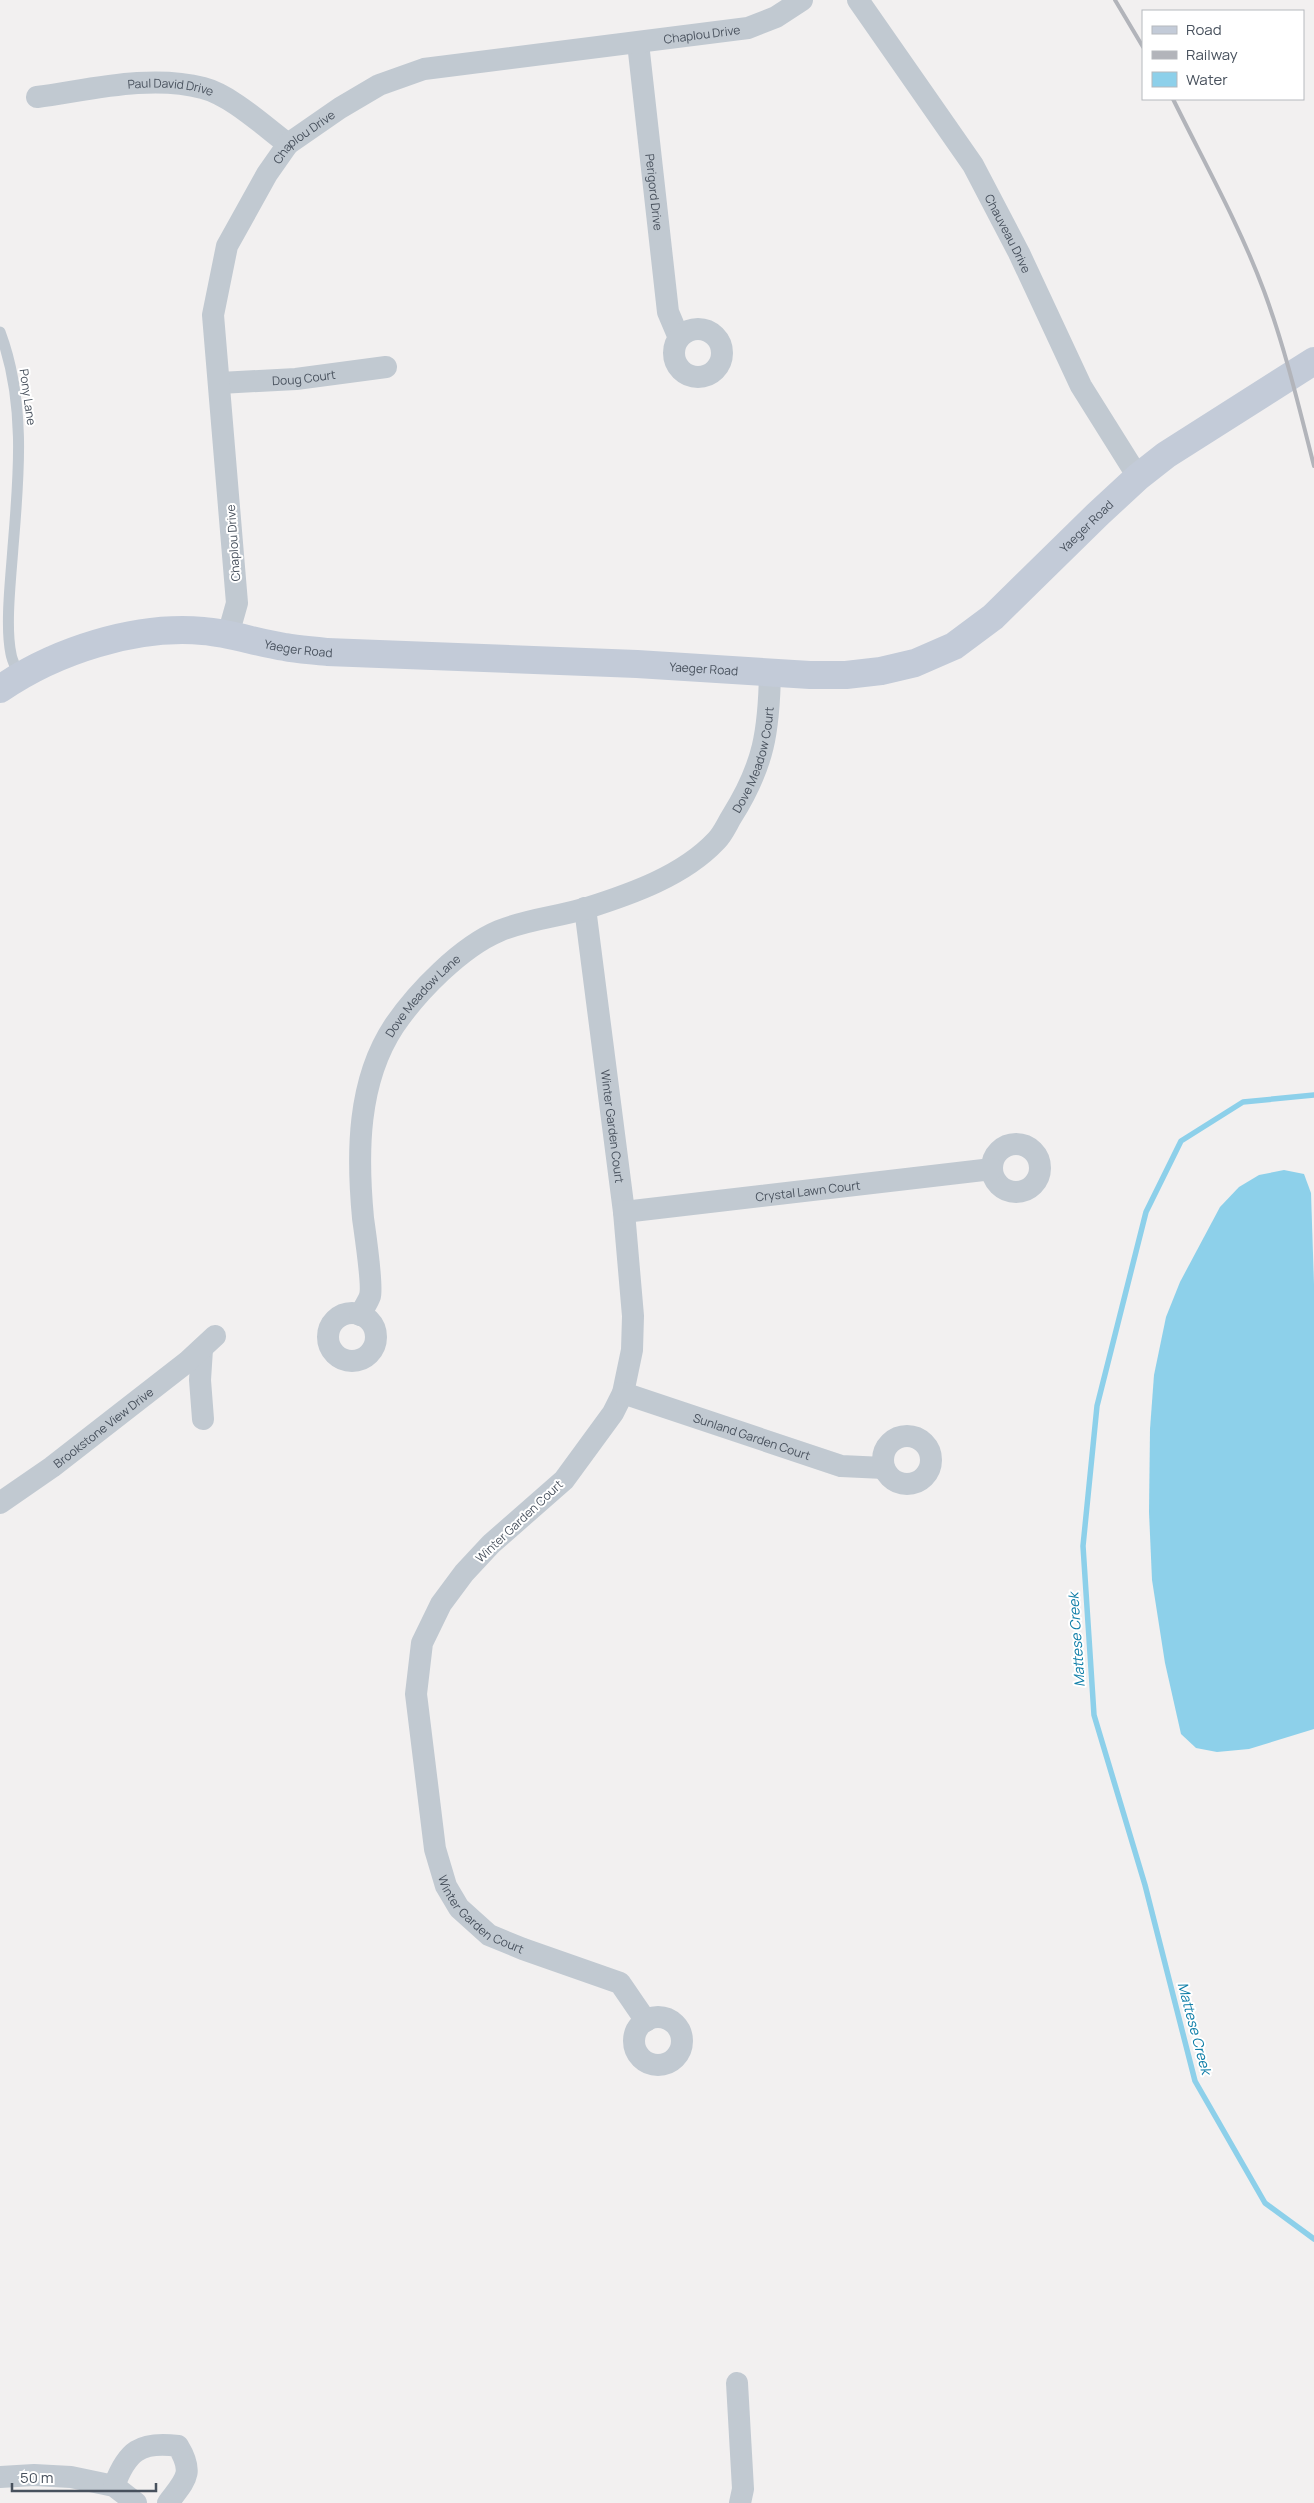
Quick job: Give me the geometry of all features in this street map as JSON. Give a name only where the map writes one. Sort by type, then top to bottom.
[{"type":"street","name":"Chaplou Drive","points":[[228,635],[237,603],[213,315],[227,246],[266,174],[288,144],[340,108],[379,85],[424,69],[638,43],[762,24],[802,0]]},
{"type":"street","name":"Chauveau Drive","points":[[858,0],[973,166],[1019,253],[1081,386],[1138,477]]},
{"type":"street","name":"Perigord Drive","points":[[638,43],[668,312],[679,338]]},
{"type":"street","name":"Paul David Drive","points":[[37,97],[129,85],[168,83],[204,88],[226,98],[288,144]]},
{"type":"street","name":"Yaeger Road","points":[[10,682],[66,653],[132,636],[182,630],[228,635],[285,648],[327,652],[637,664],[770,672],[846,675],[881,671],[915,663],[945,650],[993,617],[1138,477],[1166,455],[1314,361]]},
{"type":"street","name":"Doug Court","points":[[220,383],[296,379],[386,367]]},
{"type":"street","name":"Dove Meadow Court","points":[[717,841],[746,793],[760,761],[769,711],[770,672]]},
{"type":"street","name":"Dove Meadow Lane","points":[[360,1315],[371,1294],[363,1211],[362,1125],[366,1089],[374,1065],[394,1026],[413,1002],[449,966],[478,942],[499,931],[530,921],[585,908],[653,884],[685,865],[717,841]]},
{"type":"street","name":"Winter Garden Court","points":[[585,908],[624,1212],[632,1316],[632,1350],[623,1393],[613,1413],[564,1480],[491,1544],[464,1573],[440,1604],[422,1643],[416,1694],[435,1849],[446,1886],[459,1908],[489,1934],[523,1949],[620,1983],[646,2021]]},
{"type":"street","name":"Crystal Lawn Court","points":[[624,1212],[992,1169]]},
{"type":"street","name":"Brookstone View Drive","points":[[0,1503],[60,1462],[187,1362],[208,1342],[200,1380],[203,1419]]},
{"type":"street","name":"Sunland Garden Court","points":[[623,1393],[841,1466],[884,1468]]},
{"type":"street","points":[[737,2383],[743,2489],[740,2503]]},
{"type":"street","points":[[114,2486],[121,2466],[139,2448],[156,2443],[178,2446],[188,2462],[187,2479],[168,2503]]},
{"type":"street","points":[[0,2477],[34,2475],[71,2477],[114,2486],[136,2503]]},
{"type":"lane","name":"Pony Lane","points":[[0,332],[9,363],[19,434],[20,462],[10,587],[10,682]]},
{"type":"water","points":[[1284,1170],[1304,1174],[1311,1193],[1314,1284],[1314,1729],[1249,1749],[1217,1752],[1196,1748],[1181,1734],[1165,1663],[1152,1580],[1149,1512],[1150,1429],[1154,1375],[1166,1317],[1180,1282],[1220,1207],[1239,1187],[1259,1175]]},
{"type":"waterway","name":"Mattese Creek","points":[[1314,1095],[1243,1102],[1181,1141],[1146,1212],[1097,1406],[1083,1546],[1094,1715],[1145,1885],[1195,2081],[1265,2203],[1314,2239]]},
{"type":"railway","points":[[1115,0],[1142,45]]},
{"type":"railway","points":[[1174,100],[1232,217],[1264,291],[1285,356],[1314,466]]}]
